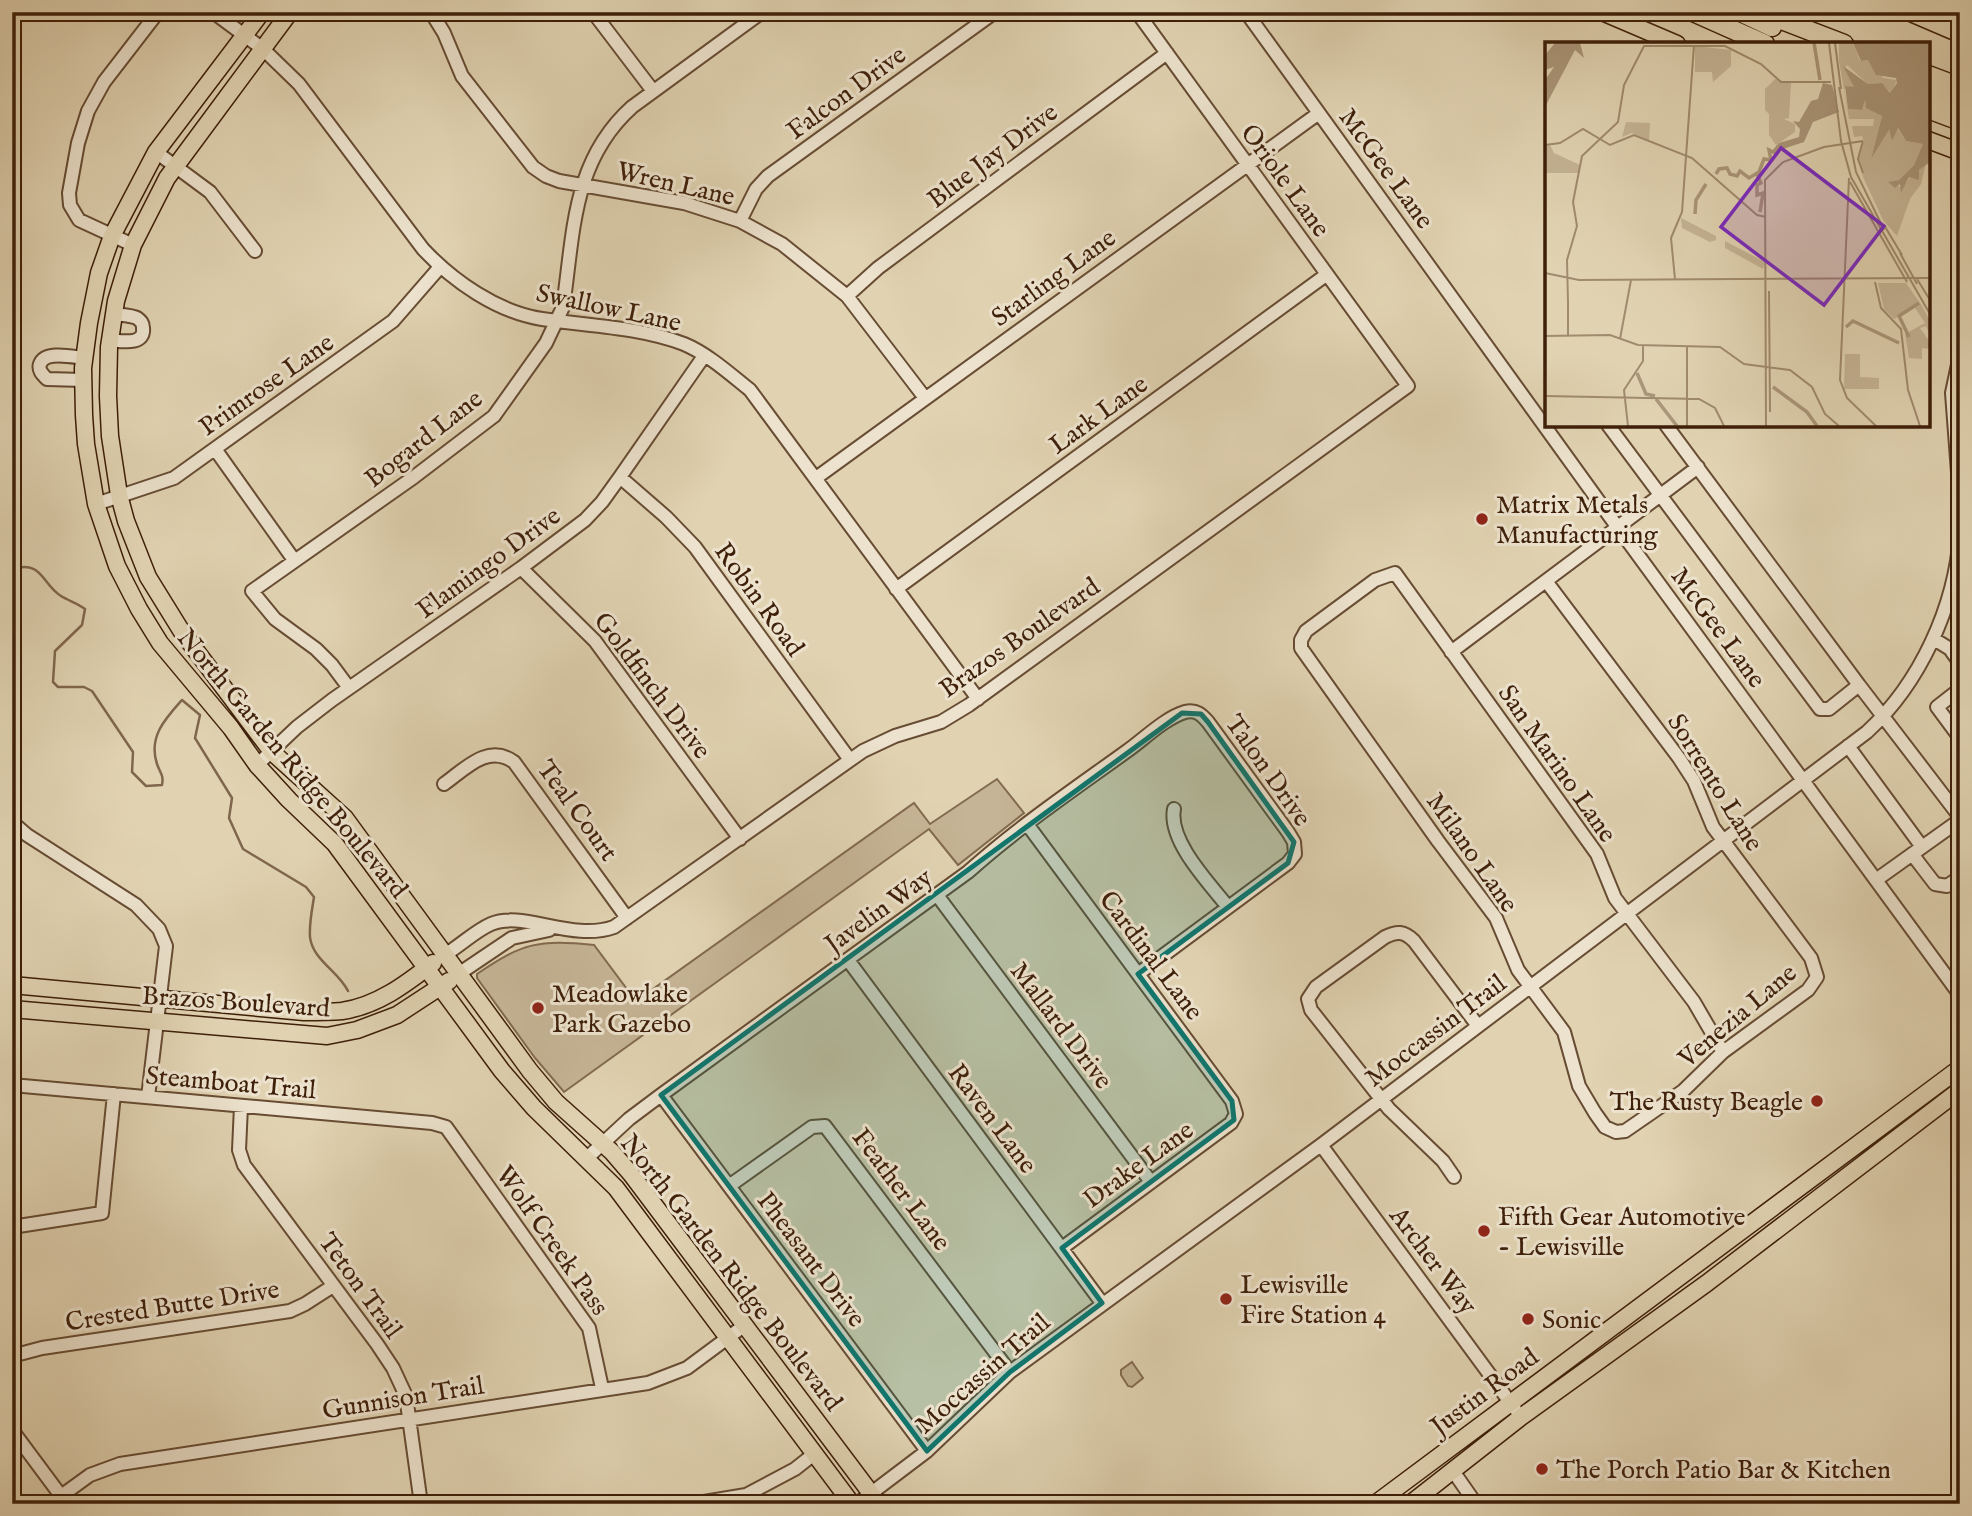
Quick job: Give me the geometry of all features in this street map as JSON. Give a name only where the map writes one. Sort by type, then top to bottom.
[{"type":"highway","points":[[1693,12],[1760,42]]},
{"type":"highway","points":[[1740,12],[1807,42]]},
{"type":"highway","points":[[1761,12],[1839,42]]},
{"type":"highway","points":[[1911,12],[1960,33]]},
{"type":"highway","points":[[1930,76],[1960,87]]},
{"type":"highway","points":[[1930,91],[1960,102]]},
{"type":"highway","points":[[1930,110],[1960,121]]},
{"type":"main road","name":"North Garden Ridge Boulevard","points":[[262,12],[156,152],[112,236],[99,273],[84,358],[86,444],[96,504],[117,566],[160,643],[231,728],[257,765],[335,844],[502,1071],[534,1108],[615,1188],[814,1454],[855,1504]]},
{"type":"main road","name":"North Garden Ridge Boulevard","points":[[290,12],[176,165],[155,200],[121,280],[110,340],[109,425],[119,495],[148,577],[166,610],[272,752],[345,818],[530,1071],[556,1102],[603,1144],[631,1174],[875,1498]]},
{"type":"main road","points":[[1602,12],[1672,42]]},
{"type":"main road","points":[[1930,141],[1960,152]]},
{"type":"main road","name":"Brazos Boulevard","points":[[12,985],[304,1012],[343,1011],[378,1000],[397,990],[446,954]]},
{"type":"main road","name":"Brazos Boulevard","points":[[12,1009],[327,1036],[357,1030],[397,1016],[460,973]]},
{"type":"main road","name":"Justin Road","points":[[1375,1504],[1960,1068]]},
{"type":"main road","name":"Justin Road","points":[[1410,1504],[1521,1417],[1778,1229],[1960,1090]]},
{"type":"main road","points":[[1765,1212],[1778,1229]]},
{"type":"street","points":[[134,245],[79,220],[70,205],[69,193],[78,143],[88,111],[104,82],[158,12]]},
{"type":"street","name":"Swallow Lane","points":[[213,12],[263,49],[299,84],[400,220],[440,267],[507,308],[540,318],[662,337],[687,345],[750,390],[978,699]]},
{"type":"street","name":"Wren Lane","points":[[431,12],[444,33],[462,76],[533,167],[546,176],[582,186],[684,203],[740,221],[782,244],[847,296],[926,398]]},
{"type":"street","points":[[593,12],[653,92]]},
{"type":"street","name":"Bogard Lane","points":[[349,688],[316,649],[275,619],[252,591],[414,477],[494,416],[546,343],[558,320],[563,307],[582,186],[601,140],[618,120],[653,92],[762,12]]},
{"type":"street","name":"Falcon Drive","points":[[740,221],[756,189],[768,176],[995,12]]},
{"type":"street","name":"Oriole Lane","points":[[1137,12],[1399,375]]},
{"type":"street","name":"McGee Lane","points":[[1246,12],[1545,427]]},
{"type":"street","name":"Blue Jay Drive","points":[[847,296],[878,268],[1167,53]]},
{"type":"street","name":"Starling Lane","points":[[816,478],[1319,113]]},
{"type":"street","points":[[156,152],[210,192],[255,251]]},
{"type":"street","name":"Primrose Lane","points":[[96,504],[174,478],[393,321],[440,267]]},
{"type":"street","name":"Lark Lane","points":[[896,589],[1326,275]]},
{"type":"street","points":[[110,340],[134,341],[141,337],[143,330],[141,322],[135,317],[114,314]]},
{"type":"street","points":[[1960,355],[1956,394],[1960,499]]},
{"type":"street","points":[[83,380],[47,379],[41,373],[40,366],[42,360],[48,356],[84,358]]},
{"type":"street","name":"Flamingo Drive","points":[[257,765],[297,727],[349,688],[585,520],[602,502],[704,356]]},
{"type":"street","name":"Brazos Boulevard","points":[[446,954],[493,923],[521,921],[556,929],[598,932],[614,927],[872,746],[941,722],[978,699],[1408,386],[1399,375]]},
{"type":"street","name":"McGee Lane","points":[[1545,427],[1960,995]]},
{"type":"street","points":[[1609,427],[1820,709],[1829,709],[1859,685]]},
{"type":"street","points":[[1668,427],[1960,818],[1876,880]]},
{"type":"street","points":[[215,449],[294,560]]},
{"type":"street","points":[[1451,652],[1698,467]]},
{"type":"street","name":"Robin Road","points":[[620,477],[666,517],[695,547],[850,760]]},
{"type":"street","name":"Moccassin Trail","points":[[855,1504],[875,1498],[1010,1372],[1381,1100],[1804,780],[1884,716],[1934,639],[1958,565],[1960,535]]},
{"type":"street","name":"Goldfinch Drive","points":[[521,568],[595,641],[740,839]]},
{"type":"street","name":"Milano Lane","points":[[1395,573],[1375,580],[1306,631],[1301,640],[1301,648],[1496,918],[1512,958],[1564,1032],[1579,1086],[1605,1127],[1616,1132]]},
{"type":"street","name":"San Marino Lane","points":[[1395,573],[1597,854],[1608,886],[1625,914],[1694,1002],[1723,1052]]},
{"type":"street","name":"Sorrento Lane","points":[[1546,581],[1679,758],[1694,781],[1710,824],[1811,958],[1817,977]]},
{"type":"street","points":[[1934,639],[1950,649],[1960,663]]},
{"type":"street","points":[[1960,689],[1937,706],[1960,738]]},
{"type":"street","name":"Javelin Way","points":[[587,1158],[629,1119],[937,895],[1027,824],[1172,719],[1190,711],[1201,714]]},
{"type":"street","name":"Talon Drive","points":[[1201,714],[1294,842],[1295,853],[1288,863],[1228,907]]},
{"type":"street","points":[[1848,746],[1917,851],[1935,884],[1947,886],[1960,877]]},
{"type":"street","name":"Teal Court","points":[[444,784],[484,757],[505,755],[514,762],[627,918]]},
{"type":"street","points":[[1138,974],[1228,907],[1180,842],[1172,820],[1174,809]]},
{"type":"street","points":[[12,822],[27,835],[136,905],[152,920],[163,936],[166,946],[148,1097]]},
{"type":"street","name":"Cardinal Lane","points":[[1027,824],[1232,1101],[1236,1114]]},
{"type":"street","name":"Mallard Drive","points":[[937,895],[1152,1182]]},
{"type":"street","name":"Brazos Boulevard","points":[[460,973],[512,938],[556,929]]},
{"type":"street","points":[[1454,1177],[1443,1161],[1390,1111],[1311,1010],[1308,999],[1316,987],[1385,937],[1394,932],[1403,932],[1414,941],[1478,1026]]},
{"type":"street","name":"Raven Lane","points":[[848,960],[1102,1303]]},
{"type":"street","name":"Venezia Lane","points":[[1616,1132],[1625,1131],[1640,1123],[1683,1091],[1723,1052],[1808,989],[1817,977]]},
{"type":"street","name":"Steamboat Trail","points":[[12,1085],[432,1123],[446,1127]]},
{"type":"street","points":[[12,1227],[102,1213],[114,1094]]},
{"type":"street","name":"Pheasant Drive","points":[[661,1095],[927,1451]]},
{"type":"street","name":"Teton Trail","points":[[241,1106],[239,1150],[242,1160],[393,1368],[406,1396],[421,1504]]},
{"type":"street","name":"Drake Lane","points":[[1062,1248],[1231,1123],[1236,1114]]},
{"type":"street","name":"Feather Lane","points":[[729,1186],[812,1127],[825,1126],[1010,1372]]},
{"type":"street","name":"Wolf Creek Pass","points":[[446,1127],[589,1328],[602,1388]]},
{"type":"street","name":"Archer Way","points":[[1321,1145],[1521,1417]]},
{"type":"street","name":"Crested Butte Drive","points":[[12,1356],[42,1348],[290,1311],[333,1286]]},
{"type":"street","name":"Gunnison Trail","points":[[64,1500],[90,1475],[120,1464],[648,1383],[687,1368],[745,1325]]},
{"type":"street","points":[[12,1430],[64,1500]]},
{"type":"street","points":[[692,1504],[746,1495],[795,1469],[814,1454]]},
{"type":"street","points":[[1452,1471],[1476,1504]]},
{"type":"highlighted area","points":[[1182,713],[1201,714],[1208,722],[1294,842],[1288,863],[1138,974],[1232,1101],[1234,1120],[1062,1248],[1102,1303],[1010,1372],[927,1451],[661,1095]]},
{"type":"shaded area","points":[[997,779],[1024,813],[958,865],[929,829],[564,1092],[535,1058],[477,978],[477,974],[493,964],[532,946],[545,943],[594,945],[636,1001],[914,803],[930,824]]},
{"type":"shaded area","points":[[1132,1362],[1143,1378],[1132,1387],[1128,1386],[1121,1370]]},
{"type":"waterway","points":[[12,569],[22,567],[36,570],[54,591],[85,609],[82,625],[55,651],[53,682],[58,687],[84,687],[92,691],[133,752],[132,772],[146,786],[162,785],[155,745],[156,737],[170,714],[182,700],[200,715],[195,738],[232,798],[229,818],[243,849],[306,887],[314,897],[310,927],[312,945],[348,991]]},
{"type":"place","name":"Matrix Metals Manufacturing","points":[[1482,519]]},
{"type":"place","name":"Meadowlake Park Gazebo","points":[[538,1008]]},
{"type":"place","name":"The Rusty Beagle","points":[[1817,1101]]},
{"type":"place","name":"Fifth Gear Automotive - Lewisville","points":[[1484,1231]]},
{"type":"place","name":"Lewisville Fire Station 4","points":[[1226,1299]]},
{"type":"place","name":"Sonic","points":[[1528,1319]]},
{"type":"place","name":"The Porch Patio Bar & Kitchen","points":[[1542,1469]]}]
